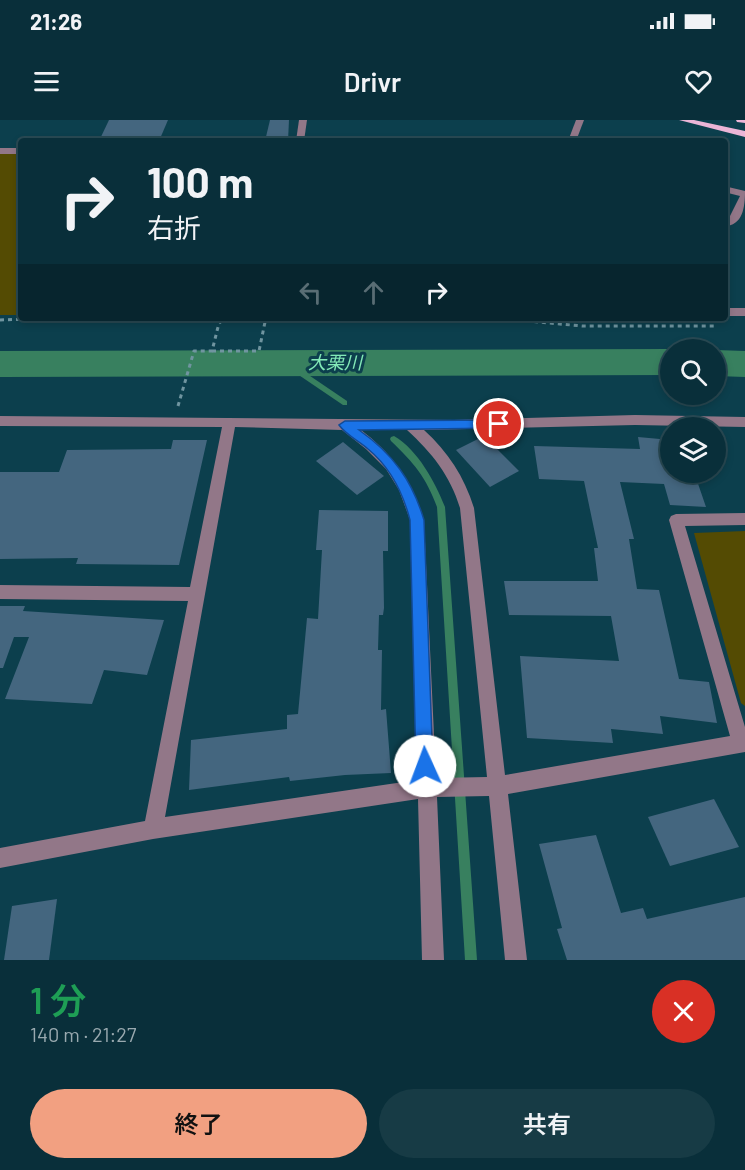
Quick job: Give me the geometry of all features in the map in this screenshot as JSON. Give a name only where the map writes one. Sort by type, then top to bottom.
[{"type":"main road","points":[[682,120],[745,134]]},
{"type":"main road","points":[[740,120],[745,121]]},
{"type":"street","points":[[300,138],[303,120]]},
{"type":"street","points":[[573,138],[580,120]]},
{"type":"street","points":[[0,151],[18,151]]},
{"type":"street","points":[[728,190],[745,194],[732,223],[728,223]]},
{"type":"street","points":[[728,312],[745,312]]},
{"type":"street","points":[[0,421],[345,425],[635,420],[745,422]]},
{"type":"street","points":[[153,829],[229,423]]},
{"type":"street","points":[[345,425],[374,446],[389,462],[410,494],[417,520],[433,960]]},
{"type":"street","points":[[410,425],[437,450],[452,468],[467,508],[499,786],[516,960]]},
{"type":"street","points":[[0,858],[153,829],[425,788],[499,786],[743,743],[676,520],[745,519]]},
{"type":"street","points":[[0,592],[196,594]]},
{"type":"path","points":[[0,320],[18,319]]},
{"type":"path","points":[[212,351],[219,323],[222,321]]},
{"type":"path","points":[[177,410],[194,351],[259,351],[265,322],[263,321]]},
{"type":"path","points":[[528,321],[582,326],[717,326]]},
{"type":"shaded area","points":[[0,154],[18,154],[18,315],[0,315]]},
{"type":"shaded area","points":[[745,531],[745,706],[741,703],[694,533]]},
{"type":"building","points":[[109,120],[168,120],[160,138],[100,138]]},
{"type":"building","points":[[270,120],[289,120],[288,138],[266,138]]},
{"type":"building","points":[[484,436],[519,471],[490,487],[456,450]]},
{"type":"building","points":[[638,437],[660,439],[660,483],[698,483],[706,507],[670,505],[664,484],[620,482],[634,539],[629,539],[637,589],[659,590],[679,679],[709,682],[717,723],[660,716],[663,734],[611,729],[613,743],[527,738],[520,656],[619,661],[611,616],[509,615],[504,581],[598,581],[594,548],[598,548],[584,481],[539,479],[534,446],[640,449]]},
{"type":"building","points":[[173,440],[207,440],[179,565],[76,564],[78,558],[0,559],[0,472],[59,472],[67,450],[171,449]]},
{"type":"building","points":[[343,442],[384,476],[357,495],[316,461]]},
{"type":"building","points":[[319,510],[388,511],[388,551],[383,551],[384,608],[383,615],[379,615],[378,650],[382,650],[381,710],[386,709],[391,773],[290,781],[289,777],[189,790],[191,740],[287,729],[287,715],[298,714],[307,618],[318,619],[322,550],[316,550]]},
{"type":"building","points":[[0,606],[25,606],[23,611],[164,620],[147,675],[104,670],[92,704],[5,699],[29,637],[14,637],[3,668],[0,668]]},
{"type":"building","points":[[714,799],[739,847],[670,866],[648,817]]},
{"type":"building","points":[[596,835],[621,913],[643,908],[647,919],[745,897],[745,960],[567,960],[557,929],[562,928],[539,844]]},
{"type":"building","points":[[57,899],[49,960],[4,960],[12,906]]},
{"type":"waterway","name":"大栗川","points":[[0,364],[660,362]]},
{"type":"waterway","points":[[286,363],[345,403]]},
{"type":"waterway","name":"大栗川","points":[[726,363],[745,364]]},
{"type":"waterway","points":[[394,439],[423,470],[441,507],[471,960]]},
{"type":"route","points":[[425,766],[417,520],[410,494],[389,462],[374,446],[345,425],[499,424]]}]
